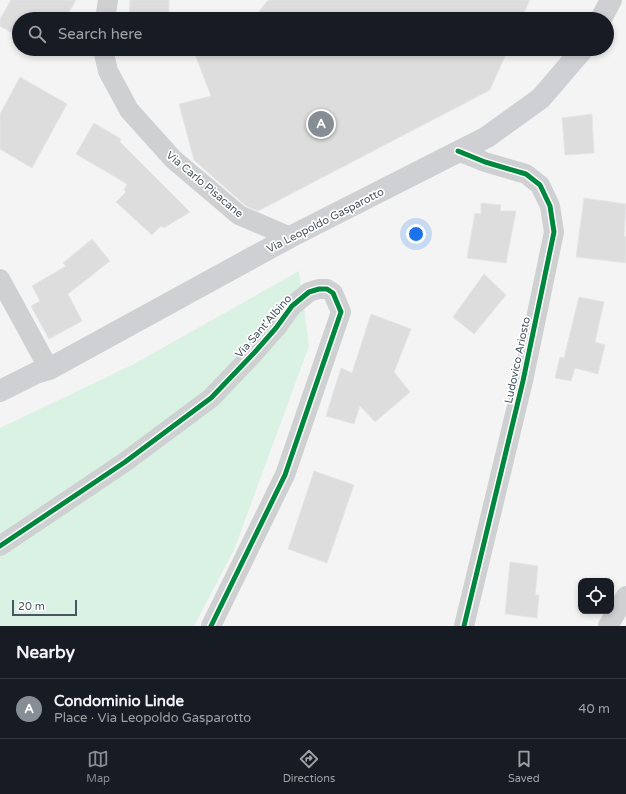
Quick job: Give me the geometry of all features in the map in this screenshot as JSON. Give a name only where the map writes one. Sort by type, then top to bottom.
[{"type":"main road","points":[[605,12],[611,0]]},
{"type":"main road","name":"Via Leopoldo Gasparotto","points":[[0,391],[36,373],[49,369],[290,237],[487,137],[541,98],[577,56]]},
{"type":"main road","name":"Via Leopoldo Gasparotto","points":[[0,405],[40,381],[49,369]]},
{"type":"street","points":[[106,12],[108,0]]},
{"type":"street","name":"Via Carlo Pisacane","points":[[105,56],[108,70],[129,110],[173,159],[239,215],[290,237]]},
{"type":"street","name":"Ludovico Ariosto","points":[[458,151],[485,162],[526,174],[540,185],[550,206],[554,232],[523,381],[464,626]]},
{"type":"street","points":[[0,279],[49,369]]},
{"type":"street","name":"Via Sant'Albino","points":[[0,546],[125,462],[211,398],[254,353],[276,328],[292,306],[309,292],[318,289],[327,289],[333,293],[341,312],[285,475],[211,626]]},
{"type":"street","points":[[608,626],[626,596]]},
{"type":"green space","points":[[299,271],[309,346],[234,550],[194,626],[0,626],[0,428],[134,364]]},
{"type":"building","points":[[11,0],[76,0],[69,12],[12,12],[12,33],[0,26],[0,19]]},
{"type":"building","points":[[130,0],[169,0],[169,12],[129,12]]},
{"type":"building","points":[[268,0],[530,0],[524,12],[259,12]]},
{"type":"building","points":[[196,56],[505,56],[490,90],[258,211],[246,206],[194,160],[179,104],[211,96]]},
{"type":"building","points":[[20,77],[67,104],[32,168],[0,149],[0,114]]},
{"type":"building","points":[[592,114],[594,153],[565,155],[562,118]]},
{"type":"building","points":[[94,123],[121,139],[120,142],[190,212],[164,228],[161,226],[152,235],[116,202],[126,192],[124,190],[127,184],[76,154]]},
{"type":"building","points":[[584,198],[626,204],[624,236],[626,237],[626,263],[576,257]]},
{"type":"building","points":[[481,203],[501,205],[500,211],[516,211],[506,263],[467,258],[475,213],[481,214]]},
{"type":"building","points":[[92,239],[110,261],[68,294],[82,321],[49,339],[31,306],[40,301],[32,286],[66,266],[63,263]]},
{"type":"building","points":[[484,274],[506,295],[474,334],[453,317]]},
{"type":"building","points":[[579,297],[604,302],[595,342],[605,345],[598,374],[575,368],[571,381],[555,378],[560,357],[564,358]]},
{"type":"building","points":[[371,314],[411,329],[394,372],[410,392],[375,422],[360,406],[354,424],[326,416],[341,368],[352,373]]},
{"type":"building","points":[[314,471],[354,485],[327,563],[288,549]]},
{"type":"building","points":[[510,562],[538,566],[535,595],[539,595],[537,618],[505,614]]},
{"type":"cycle path","points":[[458,151],[485,162],[526,174],[540,185],[550,206],[554,232],[523,381],[464,626]]},
{"type":"cycle path","points":[[0,546],[125,462],[211,398],[254,353],[276,328],[292,306],[309,292],[319,289],[327,289],[333,293],[341,312],[285,475],[211,626]]},
{"type":"place","name":"Condominio Linde","points":[[321,124]]}]
